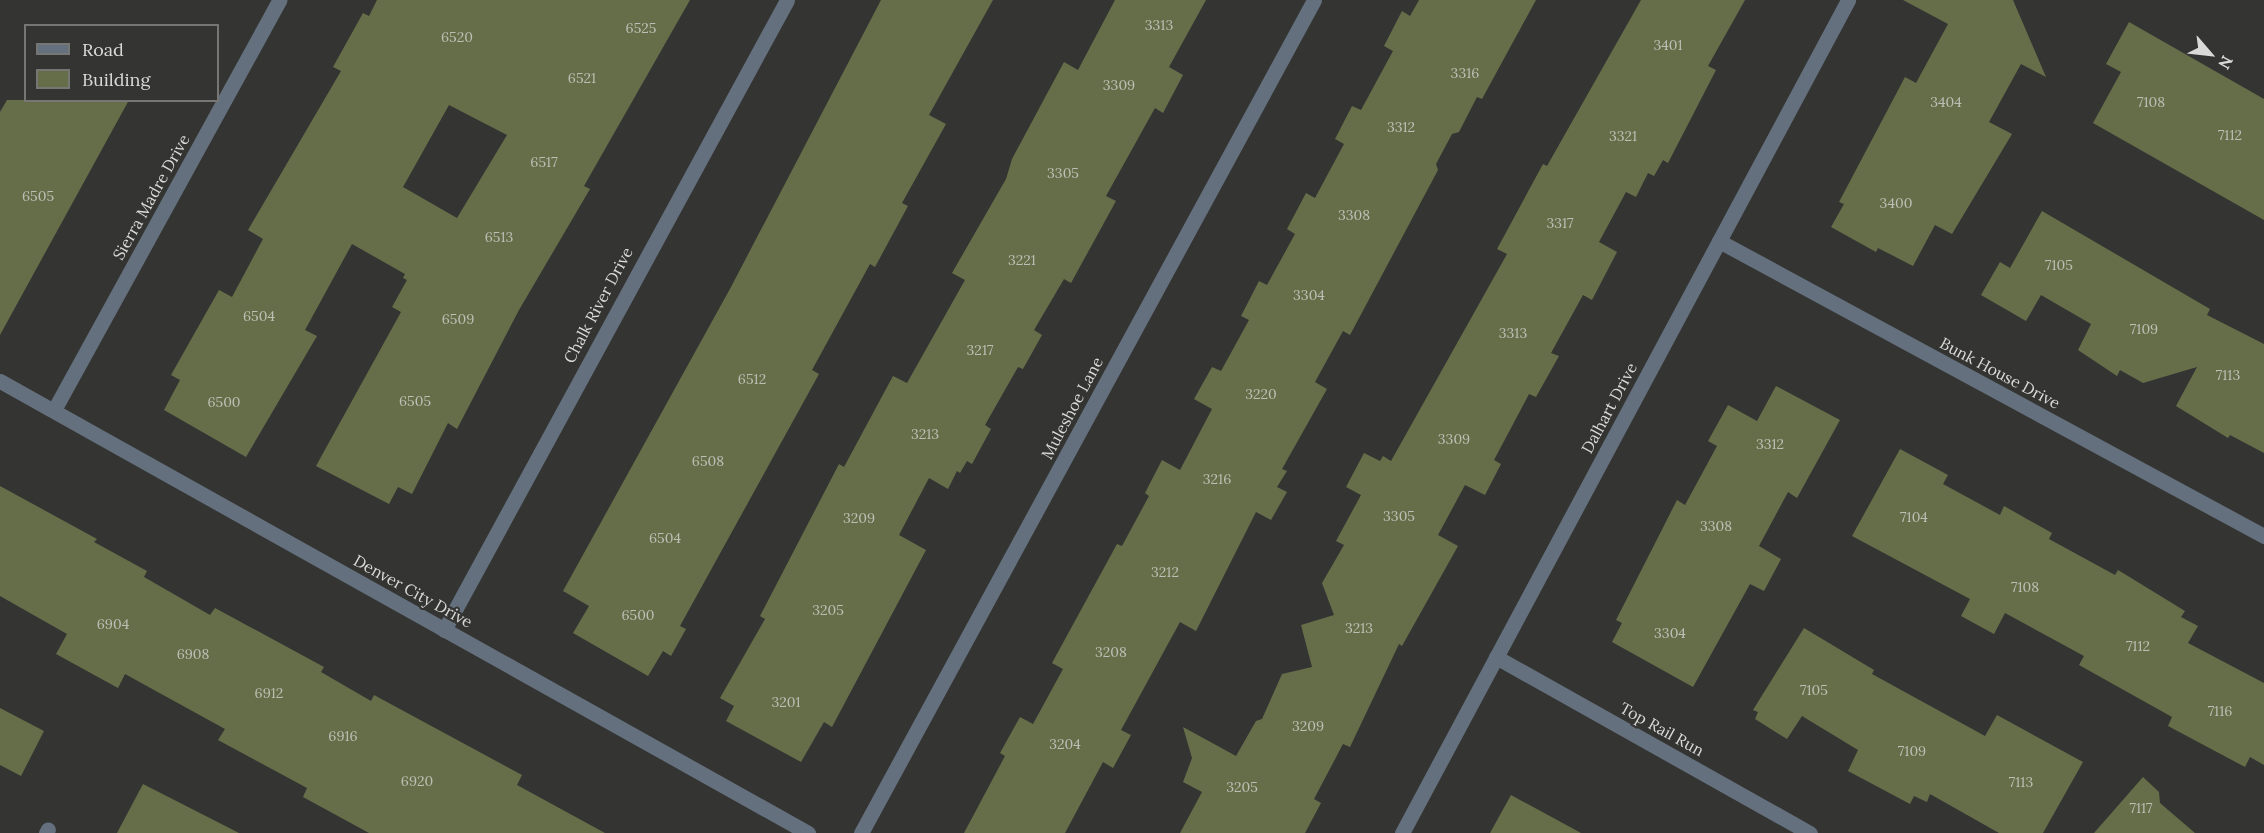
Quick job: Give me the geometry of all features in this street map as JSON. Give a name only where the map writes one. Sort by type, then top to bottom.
[{"type":"street","name":"Sierra Madre Drive","points":[[54,410],[279,0]]},
{"type":"street","name":"Chalk River Drive","points":[[444,630],[787,0]]},
{"type":"street","name":"Muleshoe Lane","points":[[861,833],[1314,0]]},
{"type":"street","name":"Dalhart Drive","points":[[1402,833],[1848,0]]},
{"type":"street","name":"Bunk House Drive","points":[[1719,241],[2264,536]]},
{"type":"street","name":"Denver City Drive","points":[[0,381],[808,833]]},
{"type":"street","name":"Top Rail Run","points":[[1496,657],[1810,833]]},
{"type":"building","points":[[377,0],[690,0],[584,186],[590,189],[519,310],[457,429],[448,423],[412,494],[398,487],[389,504],[316,466],[401,312],[392,307],[407,280],[403,278],[405,274],[352,244],[305,330],[317,336],[246,457],[164,410],[180,380],[171,375],[219,290],[232,297],[263,239],[248,230],[341,71],[333,67],[363,13],[369,16]],"holes":[[[449,105],[507,135],[457,218],[403,187]]]},
{"type":"building","points":[[881,0],[993,0],[929,115],[946,124],[902,203],[908,206],[875,267],[870,264],[812,370],[819,374],[680,626],[686,629],[671,656],[663,651],[648,676],[573,633],[589,606],[563,591],[731,287]]},
{"type":"building","points":[[1115,0],[1206,0],[1169,67],[1183,75],[1163,113],[1155,108],[1106,196],[1116,201],[1071,283],[1064,279],[1034,330],[1042,335],[1023,369],[1018,367],[985,425],[991,429],[972,464],[967,461],[960,473],[957,471],[948,489],[929,478],[899,535],[926,550],[832,727],[824,722],[801,762],[726,721],[734,706],[720,698],[765,619],[760,616],[839,464],[844,467],[893,376],[907,383],[965,280],[952,273],[1006,179],[1012,159],[1064,62],[1078,70]]},
{"type":"building","points":[[1419,0],[1536,0],[1482,99],[1477,97],[1459,132],[1452,134],[1436,164],[1438,170],[1350,335],[1343,331],[1315,382],[1327,389],[1282,469],[1287,471],[1277,487],[1287,492],[1271,520],[1256,512],[1196,631],[1180,622],[1121,730],[1131,735],[1113,768],[1103,762],[1065,833],[964,833],[1005,756],[1000,753],[1020,717],[1033,724],[1063,669],[1052,663],[1117,544],[1122,546],[1149,496],[1145,493],[1162,460],[1180,470],[1212,409],[1194,399],[1212,367],[1221,371],[1249,320],[1241,316],[1259,281],[1267,285],[1295,234],[1287,229],[1306,193],[1315,198],[1344,144],[1335,139],[1352,106],[1361,110],[1393,51],[1384,46],[1402,11],[1410,16]]},
{"type":"building","points":[[1641,0],[1745,0],[1708,66],[1716,70],[1668,163],[1663,160],[1654,176],[1648,173],[1636,197],[1626,192],[1599,242],[1617,252],[1592,300],[1583,295],[1551,353],[1559,356],[1536,397],[1529,394],[1494,460],[1501,464],[1485,495],[1465,485],[1438,535],[1458,546],[1402,646],[1399,644],[1350,747],[1343,744],[1314,799],[1321,803],[1305,833],[1180,833],[1202,792],[1183,782],[1192,758],[1183,727],[1236,756],[1256,721],[1262,719],[1282,674],[1312,667],[1301,625],[1334,615],[1322,583],[1344,545],[1336,541],[1361,495],[1346,487],[1364,453],[1380,461],[1383,456],[1391,461],[1507,254],[1497,249],[1543,164],[1547,166]]},
{"type":"building","points":[[1903,0],[2013,0],[2046,77],[2021,64],[1989,122],[2012,134],[1952,234],[1935,225],[1913,266],[1878,248],[1876,252],[1831,227],[1844,204],[1839,202],[1905,77],[1916,83],[1948,24]]},
{"type":"building","points":[[2129,22],[2264,99],[2264,220],[2093,123],[2121,72],[2106,64]]},
{"type":"building","points":[[7,100],[128,102],[0,335],[0,112]]},
{"type":"building","points":[[2042,211],[2210,309],[2207,315],[2264,344],[2264,453],[2230,435],[2228,438],[2176,406],[2197,367],[2143,383],[2120,370],[2117,376],[2078,350],[2091,324],[2041,295],[2026,321],[1981,295],[2000,262],[2010,268]]},
{"type":"building","points":[[1776,386],[1840,420],[1797,498],[1788,492],[1759,546],[1781,559],[1764,591],[1750,584],[1693,687],[1612,642],[1622,623],[1616,620],[1677,500],[1685,505],[1717,446],[1708,441],[1728,405],[1757,421]]},
{"type":"building","points":[[1900,449],[1948,475],[1943,484],[2000,515],[2004,506],[2052,533],[2049,539],[2115,575],[2118,570],[2185,611],[2181,617],[2198,626],[2188,643],[2264,683],[2264,765],[2250,757],[2245,767],[2168,726],[2172,717],[2079,665],[2084,656],[2005,613],[1994,634],[1961,616],[1970,599],[1852,536]]},
{"type":"building","points":[[0,486],[97,539],[94,542],[147,571],[144,577],[210,615],[215,608],[324,667],[321,672],[371,701],[374,695],[522,775],[517,785],[605,833],[369,833],[303,797],[307,788],[218,740],[225,729],[125,674],[118,688],[56,654],[67,634],[0,596]]},
{"type":"building","points":[[1804,628],[1874,670],[1872,674],[1985,736],[1997,715],[2083,762],[2043,833],[1999,833],[1930,794],[1927,802],[1914,796],[1910,804],[1848,771],[1858,750],[1802,716],[1787,739],[1755,719],[1758,712],[1753,710]]},
{"type":"building","points":[[0,708],[44,731],[21,776],[0,765]]},
{"type":"building","points":[[2143,777],[2159,792],[2160,803],[2195,833],[2094,833]]},
{"type":"building","points":[[143,784],[239,833],[117,833]]},
{"type":"building","points":[[1511,795],[1581,833],[1490,833]]}]
